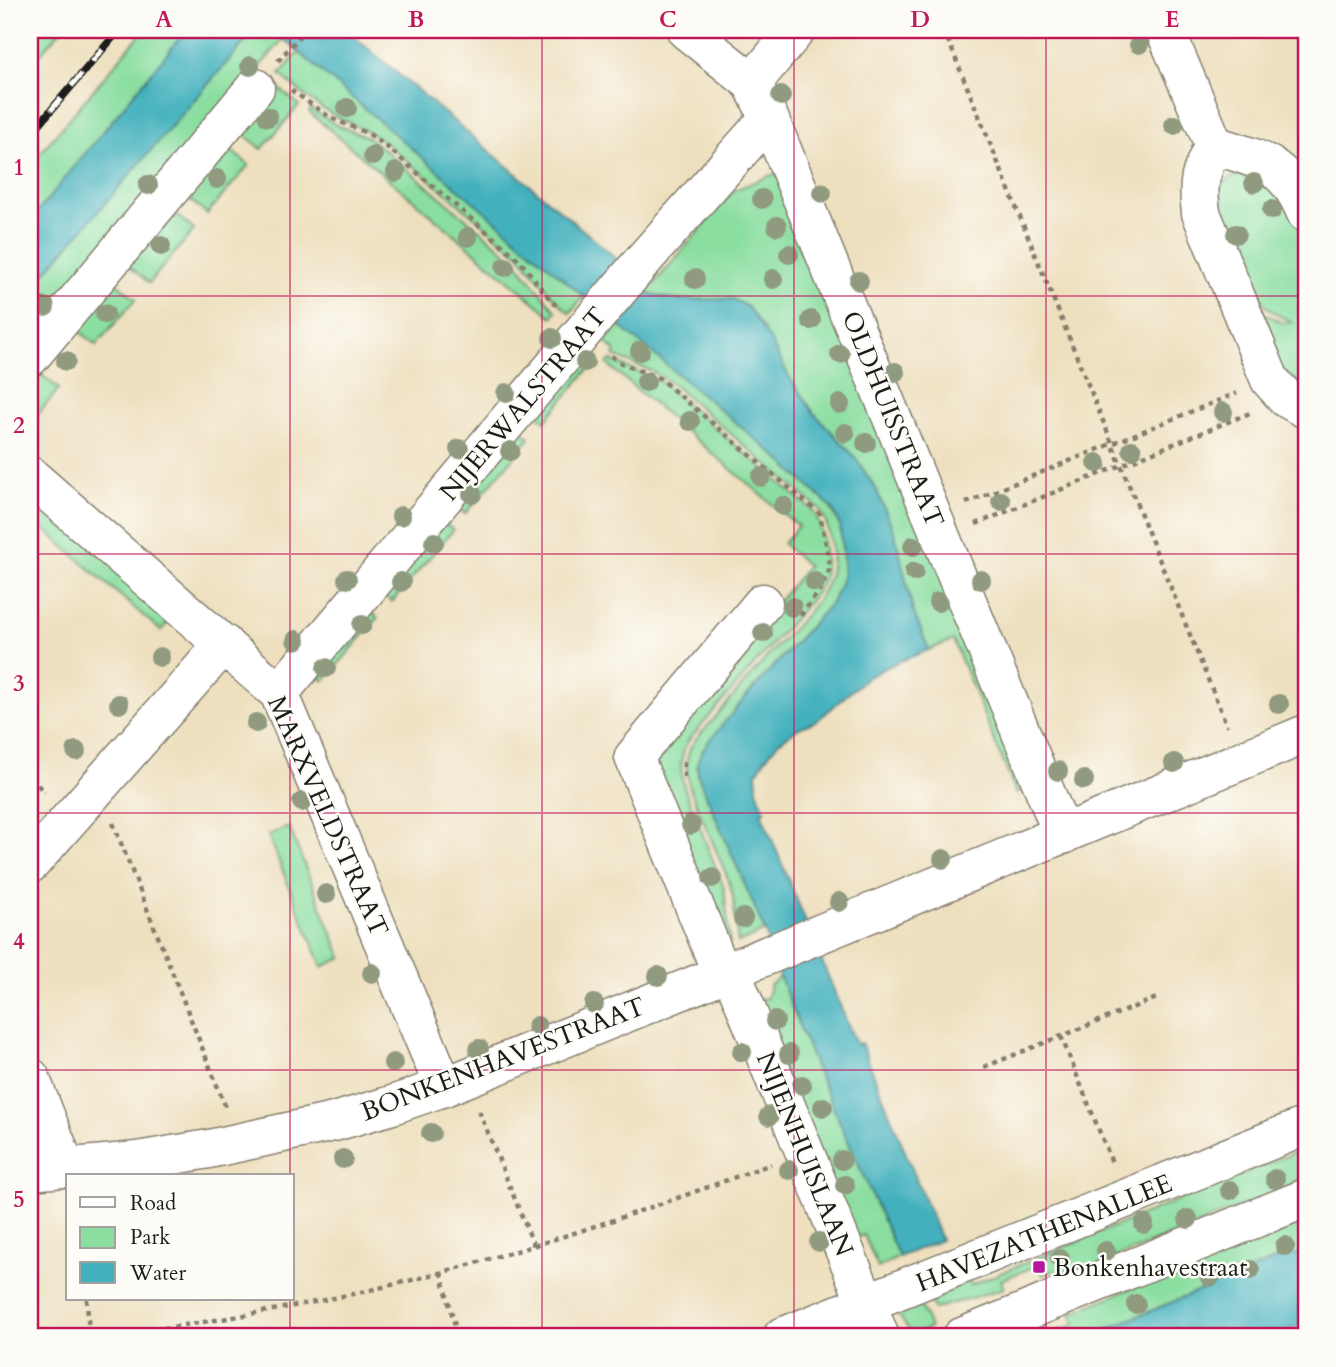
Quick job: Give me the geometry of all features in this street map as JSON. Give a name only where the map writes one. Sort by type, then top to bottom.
[{"type":"street","name":"OLDHUISSTRAAT","points":[[685,30],[752,83],[769,118],[1063,835]]},
{"type":"street","points":[[752,83],[796,30]]},
{"type":"street","points":[[1165,30],[1214,145],[1270,164],[1283,174],[1294,188],[1306,213]]},
{"type":"street","points":[[30,357],[272,80]]},
{"type":"street","name":"NIJERWALSTRAAT","points":[[279,692],[646,257],[769,118]]},
{"type":"street","points":[[1214,145],[1201,169],[1198,188],[1201,213],[1288,396]]},
{"type":"street","name":"MARXVELDSTRAAT","points":[[30,476],[279,692],[455,1082]]},
{"type":"street","name":"NIJENHUISLAAN","points":[[777,614],[634,757],[734,969],[873,1321]]},
{"type":"street","points":[[30,864],[223,644]]},
{"type":"street","name":"BONKENHAVESTRAAT","points":[[48,1169],[137,1160],[240,1143],[334,1122],[392,1105],[734,969],[1306,734]]},
{"type":"street","points":[[30,1077],[48,1169]]},
{"type":"street","name":"HAVEZATHENALLEE","points":[[782,1337],[873,1321],[1127,1199],[1306,1126]]},
{"type":"street","points":[[962,1337],[1306,1198]]},
{"type":"path","points":[[305,30],[272,80],[331,118],[369,135],[387,147],[515,256],[530,271],[544,293],[586,328],[612,358],[648,372],[670,386],[820,514],[829,570],[815,598],[777,614]]},
{"type":"path","points":[[944,30],[1241,760]]},
{"type":"path","points":[[937,527],[1112,444],[1288,396]]},
{"type":"path","points":[[937,527],[1121,465],[1288,396]]},
{"type":"path","points":[[685,752],[685,782]]},
{"type":"path","points":[[98,787],[240,1143]]},
{"type":"path","points":[[984,1067],[1159,997]]},
{"type":"path","points":[[1061,1036],[1127,1199]]},
{"type":"path","points":[[455,1082],[534,1246]]},
{"type":"path","points":[[104,1337],[271,1311],[441,1272],[534,1246],[684,1196],[804,1151]]},
{"type":"path","points":[[441,1272],[458,1337]]},
{"type":"path","points":[[87,1300],[89,1337]]},
{"type":"green space","points":[[30,30],[61,30],[30,66]]},
{"type":"green space","points":[[144,30],[187,30],[30,221],[30,165]]},
{"type":"green space","points":[[255,30],[273,30],[284,38],[30,338],[30,290]]},
{"type":"green space","points":[[300,51],[585,295],[570,313],[517,253],[386,143],[322,108],[280,74]]},
{"type":"green space","points":[[273,83],[299,105],[262,149],[239,130]]},
{"type":"green space","points":[[311,109],[337,125],[369,138],[513,258],[556,311],[552,317],[309,112]]},
{"type":"green space","points":[[224,145],[249,165],[207,214],[183,194]]},
{"type":"green space","points":[[779,172],[1031,787],[1016,793],[953,640],[929,650],[913,611],[895,534],[876,489],[855,457],[813,412],[777,353],[733,299],[676,300],[646,293],[734,190]]},
{"type":"green space","points":[[1238,176],[1262,180],[1294,212],[1306,243],[1306,382],[1283,376],[1256,309],[1281,322],[1291,321],[1266,306],[1247,266],[1240,269],[1215,208],[1221,205],[1217,193],[1221,186],[1228,179]]},
{"type":"green space","points":[[170,209],[194,230],[149,283],[125,262]]},
{"type":"green space","points":[[111,278],[136,299],[96,345],[72,325]]},
{"type":"green space","points":[[619,324],[828,503],[840,526],[843,576],[833,601],[743,700],[698,776],[765,931],[738,943],[729,881],[690,789],[688,755],[693,743],[804,617],[823,591],[831,565],[829,535],[819,509],[671,383],[651,371],[614,356],[616,352],[604,341]]},
{"type":"green space","points":[[586,347],[598,358],[545,421],[533,410]]},
{"type":"green space","points":[[610,360],[661,382],[813,511],[822,535],[825,566],[817,591],[688,741],[683,753],[681,771],[685,790],[724,888],[730,943],[725,941],[654,773],[659,743],[808,566],[783,544],[798,526],[607,364]]},
{"type":"green space","points":[[35,369],[59,389],[30,424],[30,375]]},
{"type":"green space","points":[[518,427],[530,438],[465,514],[453,504]]},
{"type":"green space","points":[[30,489],[174,615],[161,631],[30,517]]},
{"type":"green space","points":[[440,519],[453,530],[392,602],[378,592]]},
{"type":"green space","points":[[366,607],[378,618],[324,681],[312,671]]},
{"type":"green space","points":[[289,827],[342,958],[322,967],[268,835]]},
{"type":"green space","points":[[780,977],[815,1066],[899,1257],[878,1268],[864,1235],[852,1239],[756,1000],[767,998],[770,985]]},
{"type":"green space","points":[[1306,1148],[1306,1180],[1061,1280],[1057,1270],[1043,1275],[1038,1265],[1001,1280],[1004,1288],[934,1309],[927,1293],[967,1276],[971,1285]]},
{"type":"green space","points":[[1293,1222],[1306,1226],[1306,1257],[1287,1255],[1087,1337],[1043,1337],[1075,1324],[1071,1313]]},
{"type":"green space","points":[[917,1297],[930,1328],[913,1335],[895,1311]]},
{"type":"water","points":[[186,30],[255,30],[30,290],[30,221]]},
{"type":"water","points":[[273,30],[346,30],[616,258],[646,293],[676,300],[733,299],[748,307],[813,412],[855,457],[876,489],[895,534],[913,611],[929,650],[866,678],[818,720],[797,729],[779,742],[757,773],[757,790],[765,811],[761,813],[856,1044],[861,1043],[941,1240],[899,1257],[815,1066],[765,931],[698,776],[697,762],[705,746],[833,601],[843,576],[843,558],[840,526],[833,509],[777,457],[573,287]]},
{"type":"water","points":[[1287,1255],[1306,1257],[1306,1323],[1272,1337],[1087,1337]]},
{"type":"railway","points":[[30,135],[119,30]]},
{"type":"place","name":"Bonkenhavestraat","points":[[1039,1267]]}]
